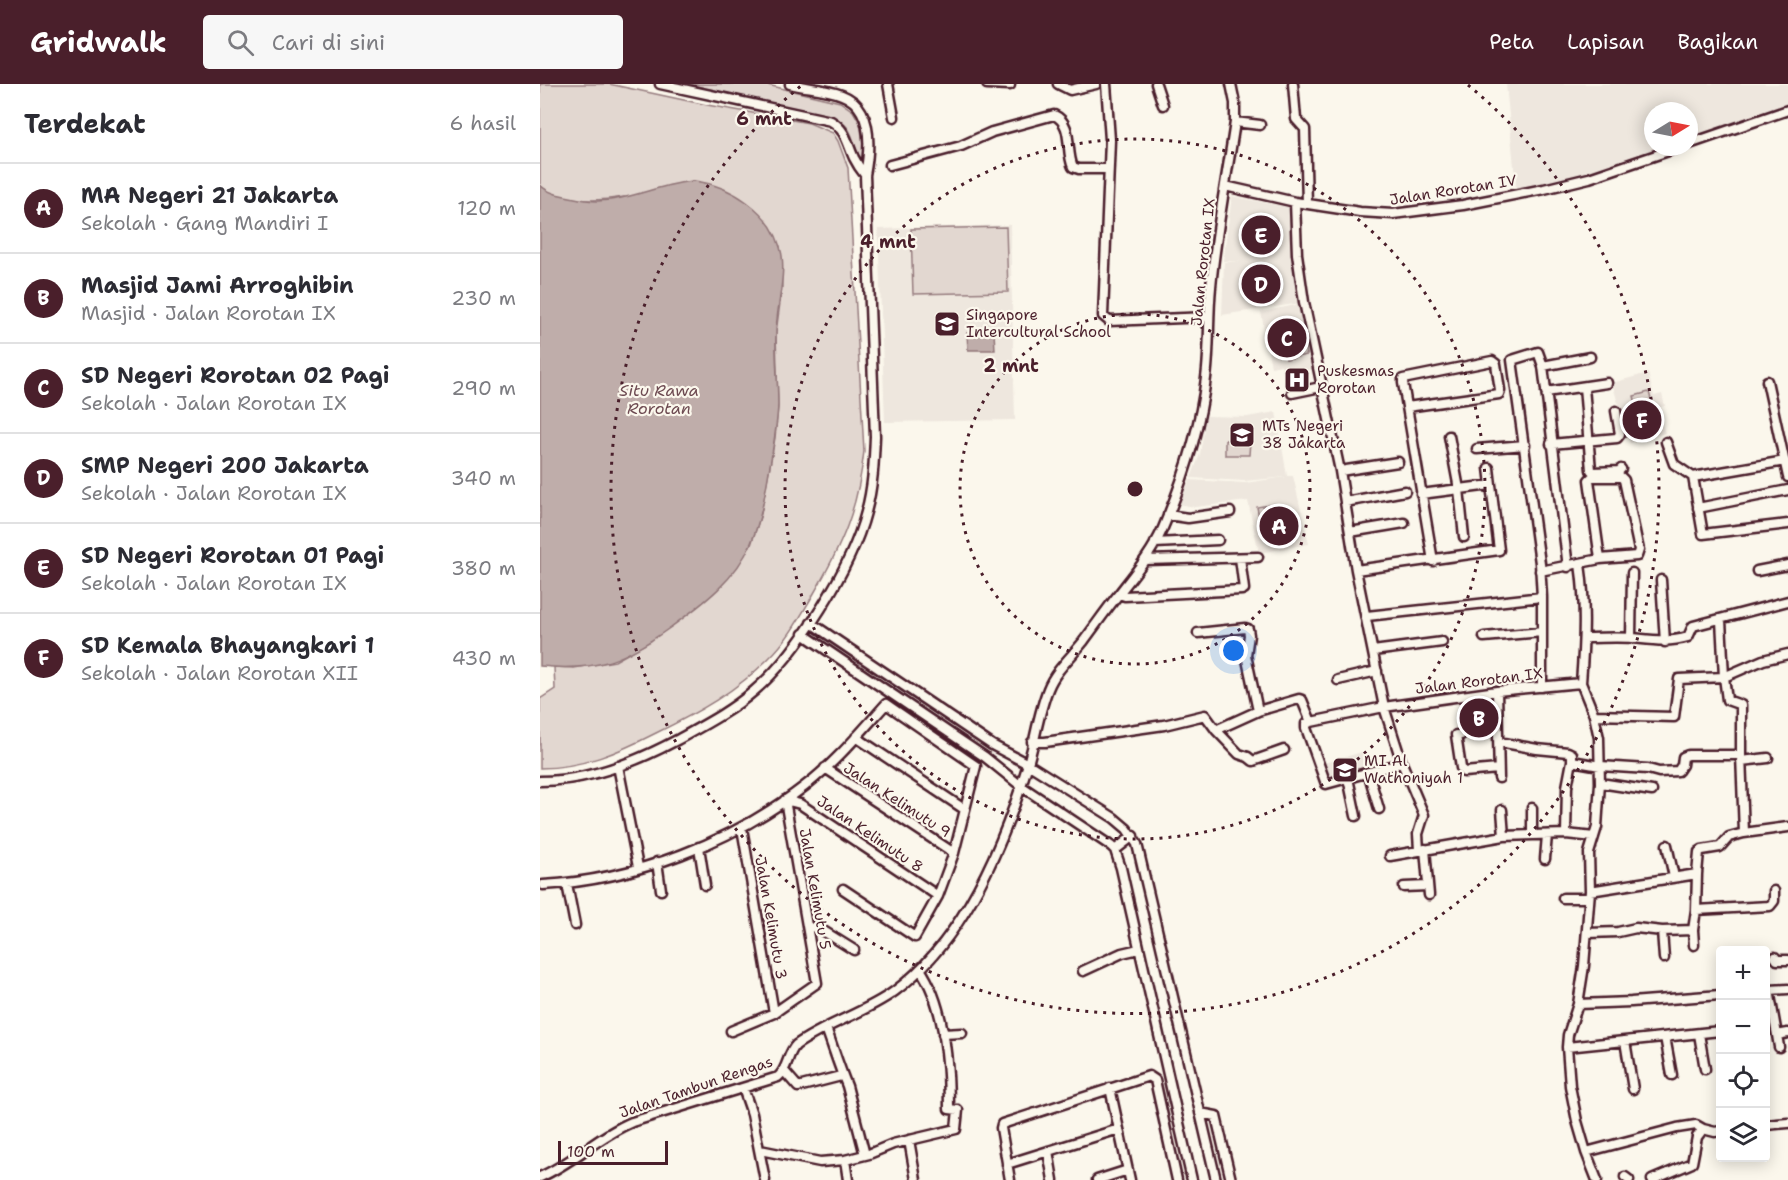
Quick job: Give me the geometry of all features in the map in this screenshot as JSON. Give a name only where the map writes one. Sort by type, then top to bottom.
[{"type":"street","points":[[660,84],[831,121],[840,126],[845,134],[855,160],[865,176]]},
{"type":"street","points":[[540,781],[561,781],[618,766],[653,753],[705,725],[754,691],[778,666],[803,634],[852,553],[866,513],[874,471],[875,436],[865,176],[868,158],[867,128],[856,105],[843,96],[790,84]]},
{"type":"street","points":[[888,84],[894,117]]},
{"type":"street","points":[[987,84],[1011,85]]},
{"type":"street","points":[[1058,84],[1066,90],[1074,90],[1096,84]]},
{"type":"street","points":[[1106,84],[1110,140],[1103,316],[1109,321],[1209,316]]},
{"type":"street","points":[[1156,84],[1163,105]]},
{"type":"street","name":"Jalan Rorotan IX","points":[[1048,689],[1059,671],[1122,595],[1155,543],[1168,515],[1201,410],[1206,376],[1211,286],[1236,122],[1231,84]]},
{"type":"street","points":[[1293,84],[1296,119],[1305,129],[1306,204]]},
{"type":"street","points":[[1698,141],[1788,110]]},
{"type":"street","points":[[890,165],[961,146],[992,132],[1054,116],[1065,124],[1073,167],[1108,169]]},
{"type":"street","points":[[1236,122],[1260,125]]},
{"type":"street","name":"Jalan Rorotan IV","points":[[1225,186],[1295,202],[1374,214],[1415,212],[1463,205],[1578,181],[1653,156]]},
{"type":"street","points":[[1295,202],[1298,264],[1384,707],[1402,763],[1424,815],[1419,834],[1429,890],[1404,887]]},
{"type":"street","points":[[1542,687],[1540,574],[1525,445],[1512,360],[1538,352],[1543,366],[1568,567]]},
{"type":"street","points":[[1543,366],[1590,357]]},
{"type":"street","points":[[1407,407],[1498,394],[1500,390],[1496,364],[1492,361],[1404,378],[1403,383],[1421,494],[1433,561]]},
{"type":"street","points":[[1767,381],[1784,439],[1788,477]]},
{"type":"street","points":[[1546,392],[1607,383]]},
{"type":"street","points":[[1292,393],[1321,387]]},
{"type":"street","points":[[1584,387],[1587,440],[1592,471],[1619,471],[1621,469]]},
{"type":"street","points":[[1551,444],[1619,436],[1616,411]]},
{"type":"street","points":[[1449,436],[1459,489],[1464,537]]},
{"type":"street","points":[[1666,442],[1674,464],[1693,477],[1785,461]]},
{"type":"street","points":[[1477,449],[1525,445]]},
{"type":"street","points":[[1340,471],[1398,462]]},
{"type":"street","points":[[1356,570],[1433,561],[1500,549],[1489,468]]},
{"type":"street","points":[[1540,574],[1600,560],[1637,556],[1638,550],[1623,478],[1592,477],[1589,480],[1600,560]]},
{"type":"street","points":[[1693,477],[1703,534],[1788,525]]},
{"type":"street","points":[[1421,494],[1491,486]]},
{"type":"street","points":[[1698,508],[1788,490]]},
{"type":"street","points":[[1345,502],[1404,492]]},
{"type":"street","points":[[1168,515],[1188,518],[1230,512]]},
{"type":"street","points":[[1350,532],[1404,523]]},
{"type":"street","points":[[1155,543],[1218,540]]},
{"type":"street","points":[[1145,560],[1258,557]]},
{"type":"street","points":[[1122,595],[1242,590],[1244,589],[1240,558]]},
{"type":"street","points":[[1580,564],[1584,586],[1585,638],[1581,683],[1594,715],[1599,738],[1600,783],[1599,818],[1589,853],[1588,933],[1578,1004],[1568,1035],[1567,1047],[1570,1086],[1586,1152],[1597,1180]]},
{"type":"street","points":[[1757,571],[1788,565]]},
{"type":"street","points":[[1631,638],[1632,573]]},
{"type":"street","points":[[1661,580],[1665,642]]},
{"type":"street","points":[[1367,616],[1542,597]]},
{"type":"street","points":[[1585,638],[1631,638],[1665,642],[1688,637],[1693,626],[1788,601]]},
{"type":"street","points":[[1720,620],[1727,700],[1741,704],[1744,833]]},
{"type":"street","points":[[811,622],[992,745],[1028,764],[1114,818],[1133,836],[1137,844],[1216,1180]]},
{"type":"street","points":[[1198,633],[1248,629],[1246,656],[1258,711]]},
{"type":"street","points":[[1484,637],[1542,632]]},
{"type":"street","points":[[803,634],[986,757],[1021,786],[1115,850],[1192,1180]]},
{"type":"street","points":[[1373,651],[1442,642]]},
{"type":"street","points":[[1594,715],[1674,717],[1679,679],[1725,677],[1763,660],[1788,654]]},
{"type":"street","points":[[1338,680],[1377,671]]},
{"type":"street","name":"Jalan Rorotan IX","points":[[1311,722],[1384,707],[1497,691],[1581,683]]},
{"type":"street","name":"Jalan Tambun Rengas","points":[[540,1177],[561,1166],[612,1130],[632,1122],[745,1094],[778,1077],[784,1071],[794,1047],[881,1000],[922,972],[979,887],[995,855],[1038,742],[1048,689]]},
{"type":"street","points":[[1461,735],[1456,735],[1461,768],[1464,772],[1498,773],[1497,691]]},
{"type":"street","points":[[1216,729],[1258,711],[1299,699],[1303,701],[1311,722],[1306,724],[1306,728],[1324,782],[1327,784],[1402,763]]},
{"type":"street","points":[[543,885],[567,884],[612,876],[699,847],[742,828],[805,786],[856,737],[886,704],[976,766],[954,853],[938,896],[915,937],[843,889]]},
{"type":"street","points":[[1038,742],[1164,725],[1205,715],[1239,754],[1253,761],[1284,750]]},
{"type":"street","points":[[856,737],[964,809]]},
{"type":"street","points":[[1499,742],[1572,754],[1567,787],[1566,834]]},
{"type":"street","points":[[986,757],[992,745]]},
{"type":"street","points":[[1572,761],[1664,772],[1678,771],[1683,757],[1688,755],[1768,758]]},
{"type":"street","points":[[618,766],[638,867]]},
{"type":"street","name":"Jalan Kelimutu 9","points":[[825,768],[954,853]]},
{"type":"street","points":[[1368,772],[1378,809]]},
{"type":"street","points":[[1348,778],[1356,816]]},
{"type":"street","points":[[1600,783],[1652,791]]},
{"type":"street","name":"Jalan Kelimutu 8","points":[[785,800],[800,804],[938,896]]},
{"type":"street","name":"Jalan Kelimutu 5","points":[[774,1013],[817,983],[785,800]]},
{"type":"street","points":[[1532,808],[1532,835]]},
{"type":"street","points":[[1502,810],[1504,836]]},
{"type":"street","points":[[1694,945],[1693,930],[1700,851],[1719,847],[1729,837],[1788,827]]},
{"type":"street","name":"Jalan Kelimutu 3","points":[[742,828],[774,1013]]},
{"type":"street","points":[[1390,856],[1504,836],[1566,834],[1594,837]]},
{"type":"street","points":[[1545,859],[1547,835]]},
{"type":"street","points":[[1115,850],[1133,836]]},
{"type":"street","points":[[1667,844],[1674,877]]},
{"type":"street","points":[[699,847],[705,885]]},
{"type":"street","points":[[657,862],[661,890]]},
{"type":"street","points":[[1563,898],[1697,874]]},
{"type":"street","points":[[567,884],[575,925]]},
{"type":"street","points":[[1696,910],[1770,906],[1774,902],[1774,891]]},
{"type":"street","points":[[808,928],[817,927],[854,950]]},
{"type":"street","points":[[1588,933],[1617,932],[1636,928],[1662,931],[1693,930]]},
{"type":"street","points":[[1662,931],[1664,958]]},
{"type":"street","points":[[1083,971],[1122,953],[1139,949]]},
{"type":"street","points":[[1775,957],[1777,960],[1788,960]]},
{"type":"street","points":[[760,1150],[820,1162],[845,1160],[909,1140],[956,1129],[958,1109],[949,1109],[943,1034],[932,987],[922,972]]},
{"type":"street","points":[[1770,991],[1788,989]]},
{"type":"street","points":[[1578,1004],[1716,995]]},
{"type":"street","points":[[1769,1000],[1779,1047]]},
{"type":"street","points":[[731,1031],[774,1013]]},
{"type":"street","points":[[826,1028],[836,1053],[841,1076],[847,1086],[865,1155]]},
{"type":"street","points":[[1567,1047],[1716,1032]]},
{"type":"street","points":[[943,1034],[962,1033]]},
{"type":"street","points":[[1699,1034],[1705,1069]]},
{"type":"street","points":[[1777,1035],[1788,1034]]},
{"type":"street","points":[[1665,1037],[1672,1075]]},
{"type":"street","points":[[1625,1041],[1633,1089]]},
{"type":"street","points":[[784,1071],[798,1088],[841,1076]]},
{"type":"street","points":[[1010,1180],[1002,1125],[1149,1076],[1155,1080],[1178,1180]]},
{"type":"street","points":[[1110,1088],[1131,1180]]},
{"type":"street","points":[[745,1094],[753,1114],[765,1180]]},
{"type":"street","points":[[1200,1113],[1216,1116],[1231,1180]]},
{"type":"street","points":[[1770,1125],[1788,1123]]},
{"type":"street","points":[[1586,1152],[1696,1125],[1716,1132]]},
{"type":"street","points":[[1007,1164],[1119,1129]]},
{"type":"street","points":[[1652,1180],[1683,1169],[1692,1163],[1697,1137],[1703,1129]]},
{"type":"street","points":[[909,1140],[916,1180]]},
{"type":"street","points":[[1048,1151],[1053,1180]]},
{"type":"street","points":[[845,1160],[848,1180]]},
{"type":"street","points":[[1096,1180],[1128,1170]]},
{"type":"shaded area","points":[[540,84],[609,84],[707,105],[809,123],[833,133],[848,168],[864,451],[858,491],[840,543],[798,620],[782,644],[757,670],[716,700],[642,740],[600,758],[571,765],[540,768],[540,699],[555,689],[554,667],[574,668],[615,661],[651,641],[751,545],[761,514],[775,438],[778,407],[776,333],[782,288],[780,246],[624,197],[580,200],[558,195],[540,185]]},
{"type":"shaded area","points":[[686,84],[763,84],[840,102],[853,111],[860,123],[865,156],[861,159],[858,156],[849,130],[835,118]]},
{"type":"shaded area","points":[[1506,84],[1788,84],[1788,113],[1698,144],[1698,102],[1644,102],[1644,156],[1661,156],[1596,178],[1517,198]]},
{"type":"shaded area","points":[[1232,196],[1292,208],[1301,303],[1222,315],[1224,262],[1242,262],[1223,261]]},
{"type":"shaded area","name":"Singapore Intercultural School","points":[[1010,225],[1015,420],[885,422],[878,229]]},
{"type":"shaded area","points":[[1006,227],[1008,292],[913,294],[911,229]]},
{"type":"shaded area","points":[[1301,304],[1313,369],[1283,374],[1281,365],[1271,367],[1261,312]]},
{"type":"shaded area","points":[[1303,332],[1307,355],[1286,359],[1282,335]]},
{"type":"shaded area","points":[[1648,373],[1654,396],[1662,394],[1665,406],[1657,408],[1665,433],[1630,443],[1612,383]]},
{"type":"shaded area","points":[[1649,392],[1656,418],[1641,422],[1634,396]]},
{"type":"shaded area","points":[[1276,412],[1287,476],[1293,476],[1309,544],[1259,553],[1248,501],[1195,507],[1178,504],[1190,480],[1245,483],[1286,477],[1244,481],[1191,478],[1200,454],[1206,416],[1247,417]]},
{"type":"shaded area","points":[[1225,440],[1250,441],[1249,455],[1225,455]]},
{"type":"shaded area","points":[[1274,504],[1278,529],[1262,532],[1257,507]]},
{"type":"shaded area","name":"MI Al Wathoniyah 1","points":[[1362,752],[1370,777],[1328,789],[1321,764]]},
{"type":"water","name":"Situ Rawa Rorotan","points":[[695,181],[735,194],[758,211],[775,234],[782,257],[776,333],[777,414],[757,527],[736,569],[717,591],[655,638],[624,655],[594,665],[540,666],[540,185],[558,194],[598,201],[622,198]]},
{"type":"water","points":[[994,332],[995,350],[968,350],[967,333]]},
{"type":"place","name":"SD Negeri Rorotan 01 Pagi","points":[[1261,235]]},
{"type":"place","name":"SMP Negeri 200 Jakarta","points":[[1261,284]]},
{"type":"place","name":"Singapore Intercultural School","points":[[947,324]]},
{"type":"place","name":"SD Negeri Rorotan 02 Pagi","points":[[1287,338]]},
{"type":"place","name":"Puskesmas Rorotan","points":[[1297,380]]},
{"type":"place","name":"SD Kemala Bhayangkari 1","points":[[1642,420]]},
{"type":"place","name":"MTs Negeri 38 Jakarta","points":[[1242,435]]},
{"type":"place","name":"MA Negeri 21 Jakarta","points":[[1279,526]]},
{"type":"place","name":"Masjid Jami Arroghibin","points":[[1479,718]]},
{"type":"place","name":"MI Al Wathoniyah 1","points":[[1345,770]]}]
